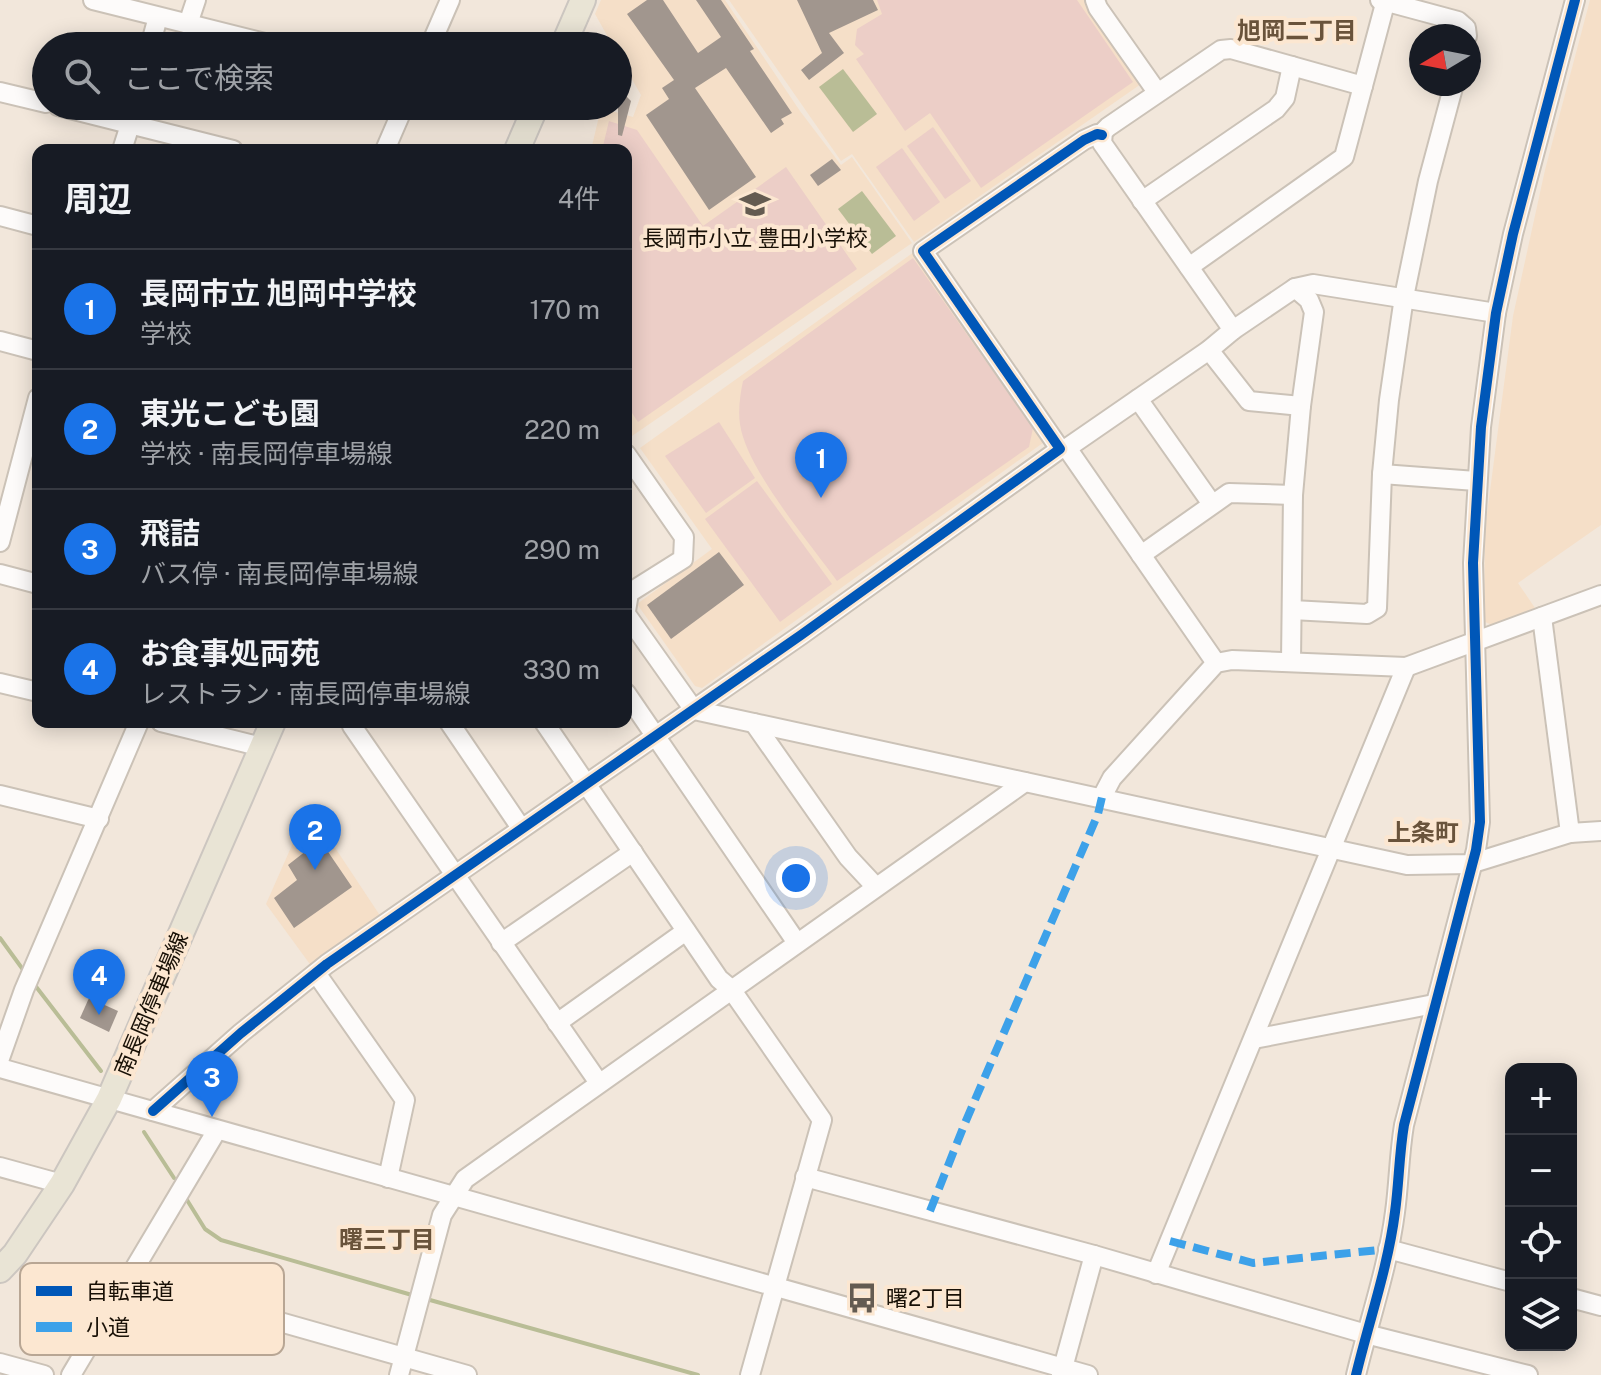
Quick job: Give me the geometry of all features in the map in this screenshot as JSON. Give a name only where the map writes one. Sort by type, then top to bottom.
[{"type":"main road","points":[[569,32],[583,0]]},
{"type":"main road","points":[[519,144],[525,120]]},
{"type":"main road","name":"南長岡停車場線","points":[[5,1258],[62,1184],[109,1099],[270,728]]},
{"type":"street","points":[[93,0],[220,32]]},
{"type":"street","points":[[188,24],[196,0]]},
{"type":"street","points":[[436,32],[450,0]]},
{"type":"street","points":[[1095,0],[1157,92]]},
{"type":"street","points":[[1356,1375],[1388,1249],[1404,1125],[1476,850],[1481,795],[1474,642],[1476,481],[1496,313],[1513,234],[1575,0]]},
{"type":"street","points":[[1189,267],[1344,157],[1384,1],[1461,24]]},
{"type":"street","points":[[154,32],[158,17]]},
{"type":"street","points":[[1233,330],[1102,143],[1102,135],[1108,127],[1157,92],[1226,48],[1363,86]]},
{"type":"street","points":[[1142,201],[1276,109],[1285,98],[1292,66]]},
{"type":"street","points":[[0,92],[32,100]]},
{"type":"street","points":[[1292,610],[1367,614],[1377,608],[1382,474],[1389,400],[1404,297],[1428,181],[1451,96]]},
{"type":"street","points":[[124,144],[131,120]]},
{"type":"street","points":[[147,120],[216,144]]},
{"type":"street","points":[[388,144],[398,120]]},
{"type":"street","points":[[1102,135],[1084,140],[923,251],[1216,663]]},
{"type":"street","points":[[0,216],[32,224]]},
{"type":"street","points":[[153,1111],[241,1033],[316,973],[1295,288],[1323,283],[1496,313]]},
{"type":"street","points":[[1291,661],[1293,495],[1314,312],[1309,300],[1295,288]]},
{"type":"street","points":[[0,341],[32,349]]},
{"type":"street","points":[[1209,350],[1249,401],[1301,406]]},
{"type":"street","points":[[1138,399],[1212,504]]},
{"type":"street","points":[[0,542],[32,421]]},
{"type":"street","points":[[632,463],[684,537],[683,559],[632,591]]},
{"type":"street","points":[[1382,474],[1476,481]]},
{"type":"street","points":[[1141,555],[1229,493],[1293,495]]},
{"type":"street","points":[[0,574],[32,582]]},
{"type":"street","points":[[1102,797],[1112,778],[1216,663],[1232,660],[1291,661],[1406,667],[1601,595]]},
{"type":"street","points":[[1542,617],[1570,833]]},
{"type":"street","points":[[632,621],[694,710],[1407,865],[1470,864],[1570,833],[1601,831]]},
{"type":"street","points":[[1156,1274],[1334,849],[1406,667]]},
{"type":"street","points":[[0,683],[32,691]]},
{"type":"street","points":[[632,702],[797,943]]},
{"type":"street","points":[[754,723],[848,857],[876,887]]},
{"type":"street","points":[[0,1058],[24,990],[137,728]]},
{"type":"street","points":[[185,728],[262,747]]},
{"type":"street","points":[[353,728],[599,1083]]},
{"type":"street","points":[[453,728],[521,828]]},
{"type":"street","points":[[548,728],[719,979],[731,989],[822,1120],[750,1375]]},
{"type":"street","points":[[402,1366],[442,1215],[465,1179],[1025,782]]},
{"type":"street","points":[[0,795],[99,819]]},
{"type":"street","points":[[501,943],[633,852]]},
{"type":"street","points":[[557,1023],[686,931]]},
{"type":"street","points":[[316,973],[405,1100],[388,1178]]},
{"type":"street","points":[[1254,1039],[1434,1004]]},
{"type":"street","points":[[0,1068],[774,1286],[1062,1372],[1088,1375]]},
{"type":"street","points":[[138,1263],[217,1130]]},
{"type":"street","points":[[0,1167],[62,1184]]},
{"type":"street","points":[[805,1177],[1094,1255],[1366,1334],[1528,1375]]},
{"type":"street","points":[[1388,1249],[1505,1280]]},
{"type":"street","points":[[1062,1372],[1094,1255]]},
{"type":"street","points":[[1577,1300],[1601,1306]]},
{"type":"street","points":[[284,1329],[402,1366],[467,1375]]},
{"type":"street","points":[[71,1375],[83,1355]]},
{"type":"street","points":[[0,1363],[44,1375]]},
{"type":"shaded area","name":"長岡市小立 豊田小学校","points":[[601,0],[725,0],[800,111],[841,165],[852,157],[912,243],[632,436],[632,144],[592,144],[598,120],[632,120],[641,95],[632,79],[632,32],[605,32],[595,14]]},
{"type":"shaded area","points":[[729,0],[1087,0],[1086,4],[1141,84],[914,242],[852,154],[841,161]]},
{"type":"shaded area","points":[[877,0],[1077,0],[1133,82],[981,188],[930,113],[905,131],[856,59],[864,54],[855,45],[857,29],[882,14]]},
{"type":"shaded area","points":[[1590,0],[1601,0],[1601,525],[1518,583],[1535,608],[1495,626],[1485,622],[1485,529],[1513,316],[1545,170]]},
{"type":"shaded area","points":[[843,69],[877,114],[853,132],[819,87]]},
{"type":"shaded area","points":[[609,121],[637,130],[703,226],[786,167],[857,269],[638,422],[632,413],[632,144],[603,144]]},
{"type":"shaded area","points":[[933,127],[971,181],[945,199],[907,146]]},
{"type":"shaded area","points":[[902,148],[940,202],[914,221],[876,167]]},
{"type":"shaded area","points":[[862,191],[896,236],[872,254],[838,209]]},
{"type":"shaded area","points":[[914,252],[1047,440],[702,688],[695,686],[637,604],[712,549],[640,448]]},
{"type":"shaded area","points":[[913,258],[1033,428],[1029,447],[837,581],[781,505],[754,462],[740,424],[743,381]]},
{"type":"shaded area","points":[[719,422],[755,478],[706,513],[665,456]]},
{"type":"shaded area","points":[[757,481],[832,584],[780,622],[705,519]]},
{"type":"shaded area","points":[[318,822],[381,917],[312,967],[266,904],[296,836]]},
{"type":"building","points":[[647,0],[663,0],[698,53],[721,37],[696,0],[721,0],[754,49],[750,51],[792,113],[781,119],[784,124],[771,133],[726,68],[695,88],[756,177],[709,210],[646,115],[669,99],[662,88],[674,80],[627,14]]},
{"type":"building","points":[[797,0],[873,0],[878,10],[829,33],[844,53],[809,80],[801,70],[822,53]]},
{"type":"building","points":[[618,120],[626,120],[622,136],[618,135]]},
{"type":"building","points":[[832,159],[841,170],[818,186],[810,175]]},
{"type":"building","points":[[719,552],[744,585],[671,639],[647,605]]},
{"type":"building","points":[[320,840],[352,887],[294,928],[274,898],[297,880],[288,865]]},
{"type":"building","points":[[89,998],[118,1011],[109,1032],[80,1018]]},
{"type":"waterway","points":[[0,938],[24,971]]},
{"type":"waterway","points":[[34,984],[101,1071]]},
{"type":"waterway","points":[[144,1132],[174,1178]]},
{"type":"waterway","points":[[187,1200],[205,1229],[221,1240],[412,1295]]},
{"type":"waterway","points":[[430,1300],[698,1375]]},
{"type":"marked path","points":[[930,1211],[1098,814],[1102,797]]},
{"type":"marked path","points":[[1170,1241],[1253,1263],[1388,1249]]},
{"type":"cycle path","points":[[1356,1375],[1392,1233],[1404,1125],[1476,850],[1480,822],[1473,563],[1481,427],[1496,313],[1513,234],[1575,0]]},
{"type":"cycle path","points":[[153,1111],[241,1033],[327,964],[801,635],[1060,449],[923,251],[1084,140],[1102,135]]},
{"type":"place","name":"長岡市小立 豊田小学校","points":[[755,204]]},
{"type":"place","name":"長岡市立 旭岡中学校","points":[[821,498]]},
{"type":"place","name":"東光こども園","points":[[315,870]]},
{"type":"place","name":"お食事処両苑","points":[[99,1015]]},
{"type":"place","name":"飛詰","points":[[212,1117]]},
{"type":"place","name":"曙2丁目","points":[[862,1298]]},
{"type":"district","name":"旭岡二丁目","points":[[1297,31]]},
{"type":"district","name":"上条町","points":[[1423,833]]},
{"type":"district","name":"曙三丁目","points":[[387,1240]]}]
